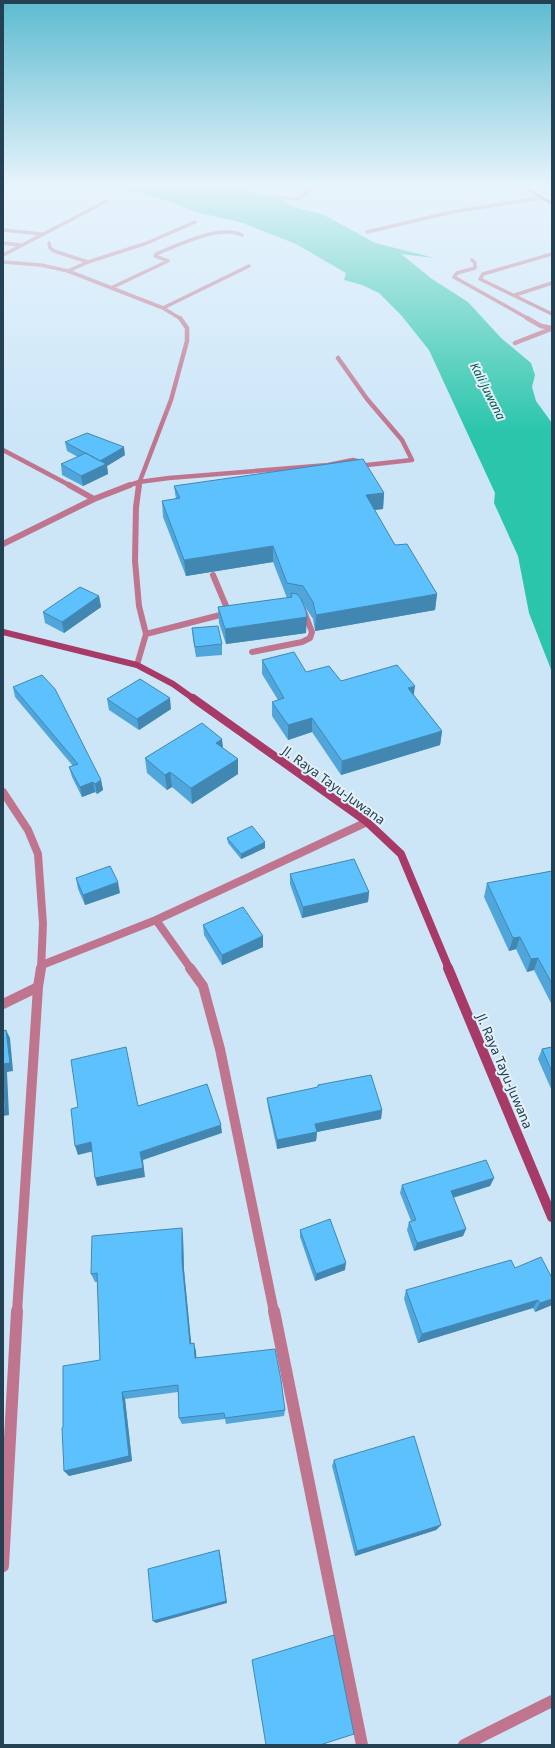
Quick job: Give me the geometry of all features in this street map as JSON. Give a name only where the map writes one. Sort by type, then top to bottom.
[{"type":"main road","name":"Jl. Raya Tayu-Juwana","points":[[4,633],[137,665],[173,684],[367,822],[401,854],[552,1217]]},
{"type":"street","points":[[57,269],[112,287],[162,308],[181,319],[187,328],[187,341],[171,400],[138,482],[135,561],[139,606],[146,634],[137,665]]},
{"type":"street","points":[[68,271],[73,269]]},
{"type":"street","points":[[112,287],[152,269]]},
{"type":"street","points":[[162,308],[180,301],[243,269]]},
{"type":"street","points":[[473,269],[457,273],[454,277],[537,324],[551,329]]},
{"type":"street","points":[[504,269],[480,276],[480,278],[486,283],[515,295],[552,314]]},
{"type":"street","points":[[515,295],[552,283]]},
{"type":"street","points":[[515,343],[551,329]]},
{"type":"street","points":[[3,544],[94,499],[138,482],[169,478],[320,466],[353,460],[357,461],[358,466],[360,466],[412,460],[402,440],[367,399],[338,358]]},
{"type":"street","points":[[4,452],[94,499]]},
{"type":"street","points":[[146,634],[232,612],[213,575]]},
{"type":"street","points":[[252,652],[302,642],[310,638],[312,632],[304,611],[299,605]]},
{"type":"street","points":[[3,792],[21,817],[35,845],[40,867],[43,911],[42,966],[38,987],[10,1426],[3,1566]]},
{"type":"street","points":[[42,966],[156,920],[367,822]]},
{"type":"street","points":[[156,920],[203,986],[220,1049],[362,1745]]},
{"type":"street","points":[[3,1004],[38,987]]},
{"type":"street","points":[[464,1745],[552,1701]]},
{"type":"water","name":"Kali Juwana","points":[[338,269],[419,269],[432,279],[468,302],[501,338],[531,363],[535,375],[532,387],[536,401],[552,423],[552,672],[529,613],[518,556],[494,503],[495,493],[429,350],[401,315],[379,293],[362,285],[344,280],[346,273]]},
{"type":"building","points":[[87,433],[124,447],[100,461],[65,442]]},
{"type":"building","points":[[86,453],[106,464],[81,476],[61,464]]},
{"type":"building","points":[[363,459],[384,493],[366,495],[395,545],[407,544],[437,594],[316,615],[313,602],[303,586],[287,583],[273,546],[184,560],[162,501],[180,498],[174,486]]},
{"type":"building","points":[[80,587],[99,596],[62,622],[43,612]]},
{"type":"building","points":[[291,593],[297,594],[301,599],[307,617],[225,629],[218,607],[292,597]]},
{"type":"building","points":[[218,626],[222,644],[195,647],[192,628]]},
{"type":"building","points":[[294,652],[306,672],[329,666],[341,681],[397,665],[415,686],[408,688],[442,731],[342,761],[312,718],[288,725],[272,702],[284,698],[262,660]]},
{"type":"building","points":[[42,675],[55,689],[101,780],[95,784],[93,782],[80,787],[69,767],[78,764],[13,687]]},
{"type":"building","points":[[140,679],[170,698],[137,719],[107,699]]},
{"type":"building","points":[[202,723],[222,739],[216,743],[238,759],[191,788],[170,772],[165,775],[145,758]]},
{"type":"building","points":[[252,826],[265,842],[241,854],[227,838]]},
{"type":"building","points":[[354,859],[369,892],[303,907],[290,874]]},
{"type":"building","points":[[110,866],[118,882],[83,895],[76,878]]},
{"type":"building","points":[[552,871],[552,984],[538,958],[531,959],[520,937],[513,938],[487,883]]},
{"type":"building","points":[[243,907],[263,936],[222,955],[203,925]]},
{"type":"building","points":[[6,1030],[10,1063],[3,1064],[3,1031]]},
{"type":"building","points":[[126,1047],[138,1106],[207,1084],[221,1125],[140,1152],[143,1168],[95,1178],[91,1142],[75,1146],[71,1109],[78,1107],[71,1060]]},
{"type":"building","points":[[552,1047],[552,1072],[542,1049]]},
{"type":"building","points":[[3,1064],[5,1107],[3,1108]]},
{"type":"building","points":[[371,1075],[382,1110],[315,1124],[317,1132],[277,1140],[267,1098],[318,1087],[318,1085]]},
{"type":"building","points":[[486,1160],[494,1178],[451,1191],[466,1229],[417,1243],[409,1222],[416,1220],[402,1185]]},
{"type":"building","points":[[330,1219],[346,1263],[316,1274],[300,1230]]},
{"type":"building","points":[[182,1228],[182,1261],[190,1344],[194,1343],[195,1358],[275,1349],[285,1410],[225,1418],[224,1413],[179,1418],[178,1385],[122,1392],[129,1456],[64,1471],[62,1428],[63,1366],[100,1360],[97,1273],[91,1274],[92,1236]]},
{"type":"building","points":[[541,1257],[552,1278],[552,1299],[540,1303],[538,1300],[422,1334],[406,1290],[511,1260],[515,1268]]},
{"type":"building","points":[[414,1436],[441,1525],[357,1551],[334,1460]]},
{"type":"building","points":[[219,1550],[226,1601],[153,1621],[148,1569]]},
{"type":"building","points":[[334,1635],[354,1734],[320,1745],[266,1745],[252,1660]]}]
